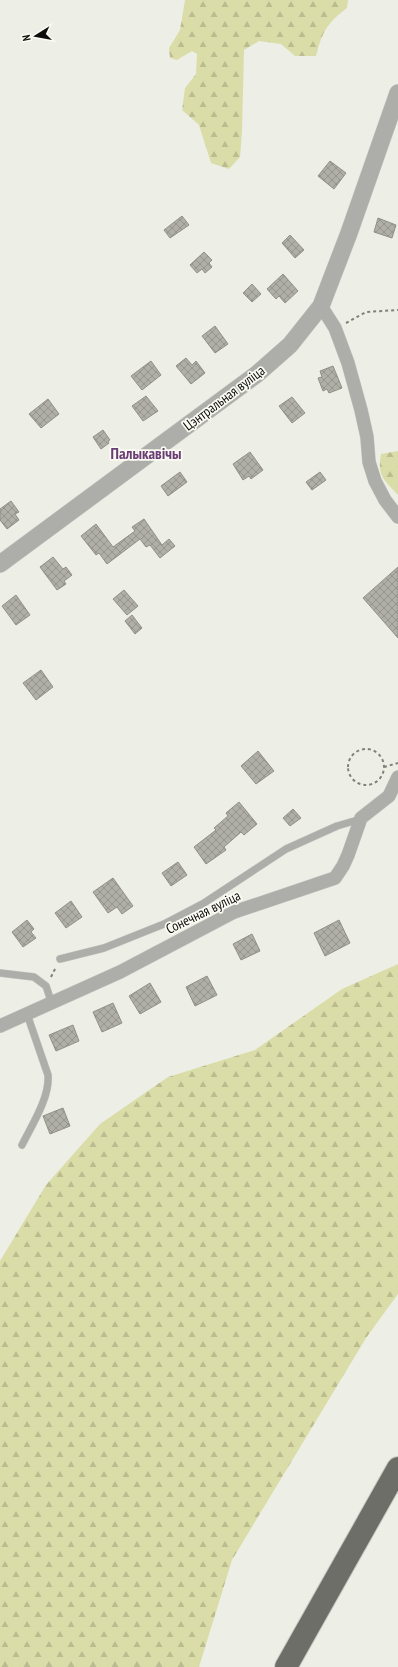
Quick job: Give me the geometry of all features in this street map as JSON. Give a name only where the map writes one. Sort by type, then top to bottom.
[{"type":"highway","points":[[286,1667],[398,1468]]},
{"type":"street","name":"Цэнтральная вуліца","points":[[0,564],[269,364],[290,345],[320,306],[349,233],[398,94]]},
{"type":"street","points":[[320,306],[335,328],[356,386],[367,437],[369,462],[374,481],[385,500],[398,517]]},
{"type":"street","points":[[361,818],[389,796],[397,780]]},
{"type":"street","name":"Сонечная вуліца","points":[[0,1026],[52,1004],[120,972],[234,912],[335,878],[348,855],[361,818]]},
{"type":"lane","points":[[60,959],[104,948],[164,924],[204,903],[286,849],[338,826],[361,818]]},
{"type":"lane","points":[[0,973],[34,976],[46,986],[52,1004]]},
{"type":"lane","points":[[22,1145],[46,1095],[49,1085],[48,1075],[27,1014]]},
{"type":"path","points":[[335,328],[366,312],[398,310]]},
{"type":"path","points":[[367,749],[377,753],[381,757],[384,767],[383,773],[376,782],[365,785],[355,781],[349,772],[348,766],[349,761],[356,752],[367,749]]},
{"type":"path","points":[[384,767],[398,763]]},
{"type":"path","points":[[46,986],[60,959]]},
{"type":"green space","points":[[185,0],[348,0],[347,8],[330,23],[323,34],[316,56],[295,56],[281,44],[259,41],[244,50],[240,157],[229,169],[211,163],[199,125],[182,110],[185,88],[196,74],[197,54],[192,51],[177,60],[170,58],[169,48],[180,30]]},
{"type":"green space","points":[[398,451],[398,495],[385,481],[381,473],[380,461],[381,454]]},
{"type":"green space","points":[[398,964],[398,1294],[366,1338],[232,1560],[199,1667],[0,1667],[0,1261],[46,1185],[100,1124],[168,1077],[255,1050],[342,989]]},
{"type":"building","points":[[330,161],[346,173],[334,189],[318,176]]},
{"type":"building","points":[[182,216],[189,225],[170,238],[164,230]]},
{"type":"building","points":[[378,218],[396,225],[392,238],[374,232]]},
{"type":"building","points":[[290,235],[304,250],[295,258],[282,243]]},
{"type":"building","points":[[204,252],[212,260],[209,263],[212,267],[205,273],[202,269],[197,273],[190,265]]},
{"type":"building","points":[[283,274],[298,291],[285,303],[279,296],[276,299],[267,289]]},
{"type":"building","points":[[252,284],[261,294],[252,302],[243,293]]},
{"type":"building","points":[[215,326],[228,344],[215,353],[202,336]]},
{"type":"building","points":[[186,358],[192,365],[196,361],[205,373],[191,384],[176,366]]},
{"type":"building","points":[[151,361],[161,375],[142,390],[131,376]]},
{"type":"building","points":[[333,366],[342,388],[329,393],[327,389],[323,391],[318,378],[322,377],[320,371]]},
{"type":"building","points":[[146,396],[158,411],[143,421],[132,406]]},
{"type":"building","points":[[292,397],[305,413],[292,423],[279,406]]},
{"type":"building","points":[[48,399],[59,414],[41,428],[29,414]]},
{"type":"building","points":[[103,430],[110,440],[108,441],[109,443],[101,449],[93,437]]},
{"type":"building","points":[[250,452],[263,470],[251,479],[249,476],[243,480],[233,464]]},
{"type":"building","points":[[180,472],[187,482],[168,496],[161,486]]},
{"type":"building","points":[[320,472],[326,480],[312,490],[306,482]]},
{"type":"building","points":[[11,501],[19,512],[15,514],[19,520],[7,529],[0,520],[0,509]]},
{"type":"building","points":[[144,519],[162,545],[169,539],[175,546],[160,558],[150,545],[146,547],[140,539],[107,564],[99,553],[96,555],[81,536],[96,524],[113,547],[135,531],[132,527]]},
{"type":"building","points":[[53,557],[63,569],[66,567],[72,575],[64,581],[66,584],[57,590],[40,567]]},
{"type":"building","points":[[398,567],[398,638],[363,598]]},
{"type":"building","points":[[124,590],[138,606],[127,615],[113,599]]},
{"type":"building","points":[[16,595],[30,615],[16,625],[2,606]]},
{"type":"building","points":[[132,615],[142,628],[135,634],[125,621]]},
{"type":"building","points":[[41,670],[53,687],[36,700],[23,683]]},
{"type":"building","points":[[258,751],[274,771],[256,784],[241,766]]},
{"type":"building","points":[[239,802],[257,824],[244,835],[241,832],[224,847],[226,850],[206,864],[194,847],[216,830],[214,828],[228,816],[226,813]]},
{"type":"building","points":[[293,809],[301,818],[290,826],[283,818]]},
{"type":"building","points":[[178,862],[187,875],[171,886],[162,873]]},
{"type":"building","points":[[113,878],[133,906],[122,914],[117,907],[108,913],[93,892]]},
{"type":"building","points":[[71,901],[82,917],[66,928],[55,913]]},
{"type":"building","points":[[27,920],[34,929],[31,932],[36,938],[23,947],[12,932]]},
{"type":"building","points":[[339,920],[350,943],[325,956],[314,933]]},
{"type":"building","points":[[252,934],[260,951],[241,960],[233,944]]},
{"type":"building","points":[[207,976],[217,995],[195,1006],[186,987]]},
{"type":"building","points":[[150,983],[161,1002],[140,1014],[129,996]]},
{"type":"building","points":[[113,1003],[122,1023],[102,1032],[93,1012]]},
{"type":"building","points":[[73,1025],[79,1041],[56,1051],[49,1035]]},
{"type":"building","points":[[63,1108],[70,1126],[50,1134],[43,1116]]},
{"type":"district","name":"Палыкавічы","points":[[146,453]]}]
